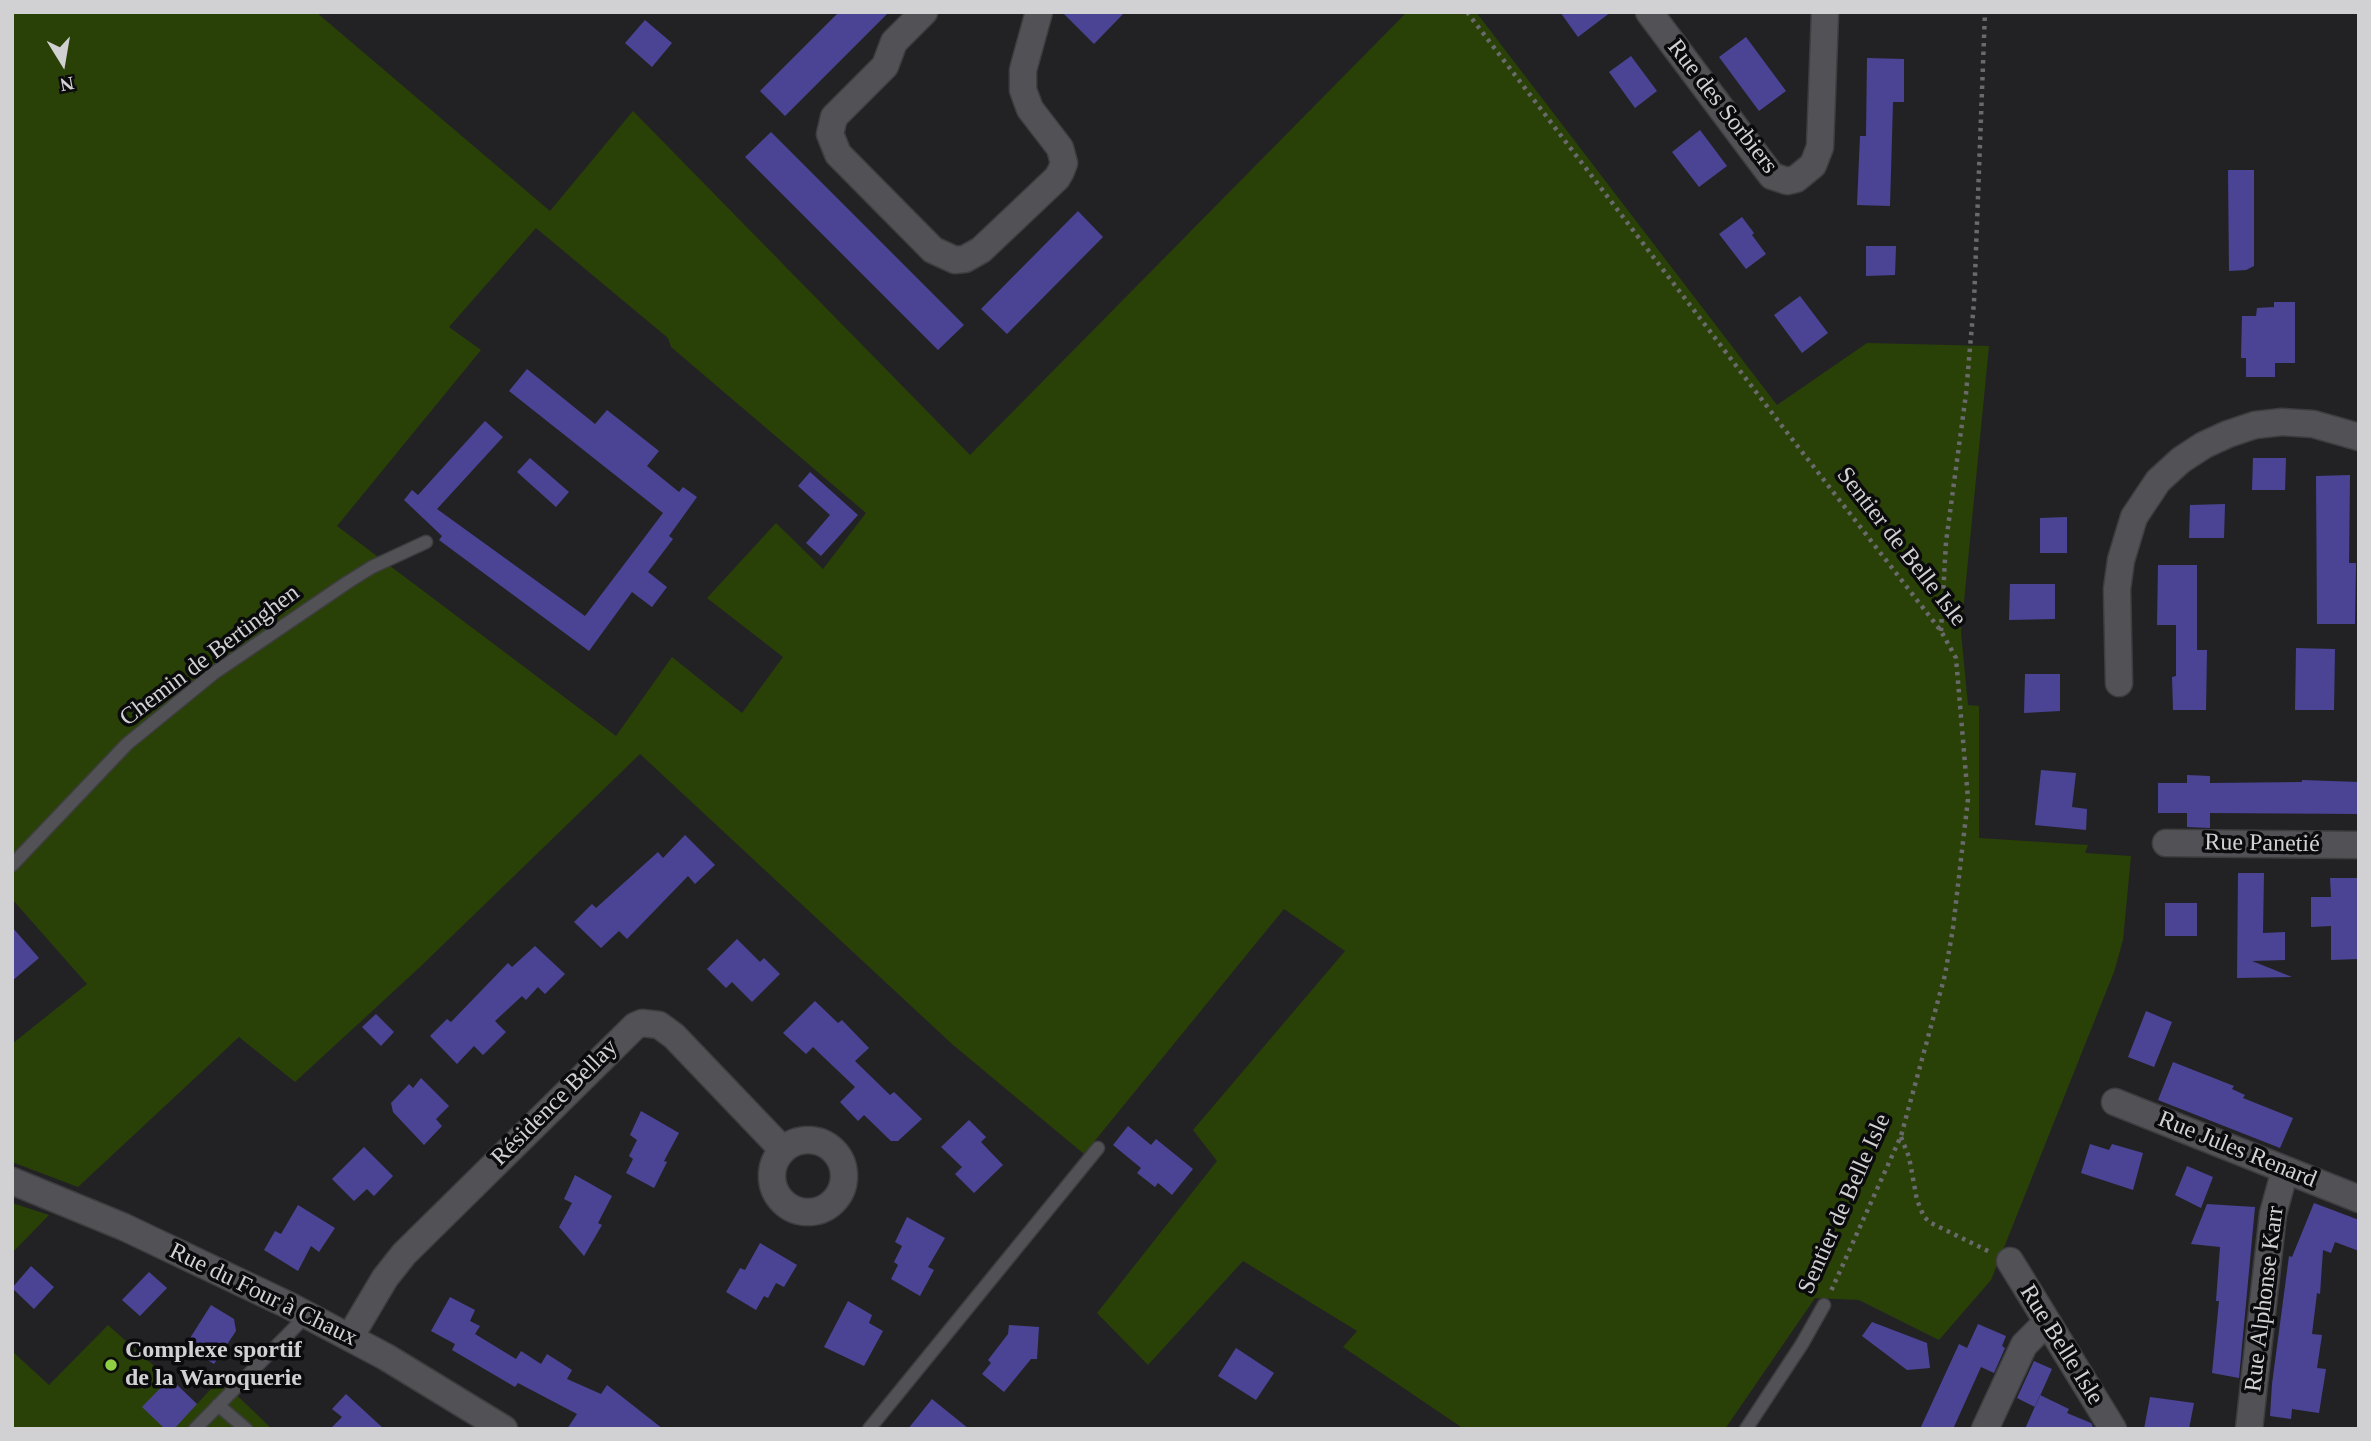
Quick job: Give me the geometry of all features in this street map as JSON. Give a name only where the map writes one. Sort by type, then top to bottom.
[{"type":"street","points":[[924,12],[894,42],[885,66],[834,117],[830,134],[838,154],[933,250],[955,260],[965,259],[981,250],[1057,178],[1064,163],[1059,148],[1030,109],[1023,90],[1023,70],[1039,12]]},
{"type":"street","name":"Rue des Sorbiers","points":[[1649,12],[1772,176],[1787,181],[1796,179],[1813,165],[1820,147],[1825,12]]},
{"type":"street","points":[[2119,683],[2117,589],[2121,560],[2134,517],[2158,481],[2191,453],[2217,438],[2255,425],[2282,422],[2312,424],[2359,437]]},
{"type":"street","name":"Rue Panetié","points":[[2166,843],[2359,845]]},
{"type":"street","name":"Résidence Bellay","points":[[350,1337],[385,1278],[404,1254],[635,1026],[642,1023],[659,1025],[674,1036],[783,1150]]},
{"type":"street","name":"Rue Jules Renard","points":[[2115,1102],[2359,1199]]},
{"type":"street","name":"Rue Alphonse Karr","points":[[2249,1429],[2273,1214],[2285,1170]]},
{"type":"street","name":"Rue du Four à Chaux","points":[[12,1181],[136,1233],[307,1315],[350,1337],[504,1429]]},
{"type":"street","name":"Rue Belle Isle","points":[[2010,1261],[2113,1429]]},
{"type":"street","points":[[1985,1429],[2024,1345],[2046,1323]]},
{"type":"lane","name":"Chemin de Bertinghen","points":[[12,864],[127,744],[195,688],[348,582],[426,542]]},
{"type":"lane","points":[[869,1429],[1098,1148]]},
{"type":"lane","name":"Sentier de Belle Isle","points":[[1746,1429],[1802,1344],[1824,1305]]},
{"type":"lane","points":[[195,1429],[307,1315]]},
{"type":"lane","points":[[218,1405],[246,1429]]},
{"type":"path","name":"Sentier de Belle Isle","points":[[1466,12],[1941,631],[1952,648],[1959,669],[1968,799],[1945,975],[1900,1136],[1824,1305]]},
{"type":"path","points":[[1941,631],[1946,542],[1966,394],[1974,302],[1985,12]]},
{"type":"path","points":[[1900,1136],[1909,1157],[1917,1200],[1924,1217],[1943,1230],[2010,1261]]},
{"type":"green space","points":[[12,12],[316,12],[550,211],[633,111],[970,455],[1407,12],[1476,12],[1777,405],[1867,343],[1989,346],[1961,632],[1968,705],[1979,706],[1979,838],[2088,845],[2085,853],[2131,856],[2123,940],[2114,972],[1991,1280],[1939,1340],[1859,1300],[1815,1298],[1725,1429],[1464,1429],[1343,1347],[1357,1331],[1243,1261],[1148,1365],[1097,1313],[1217,1161],[1193,1130],[1345,951],[1284,909],[1084,1154],[952,1044],[640,754],[420,967],[295,1082],[239,1037],[78,1187],[12,1162],[12,1044],[87,984],[12,899]],"holes":[[[536,228],[668,338],[671,347],[866,513],[823,569],[776,523],[707,598],[783,657],[742,713],[672,657],[616,736],[337,526],[481,350],[449,327]]]},
{"type":"green space","points":[[12,1203],[49,1215],[12,1253]]},
{"type":"green space","name":"Complexe sportif de la Waroquerie","points":[[108,1325],[197,1404],[220,1379],[272,1429],[12,1429],[12,1351],[49,1385]]},
{"type":"building","points":[[839,12],[889,12],[785,116],[760,91]]},
{"type":"building","points":[[1062,12],[1125,12],[1094,44]]},
{"type":"building","points":[[1560,12],[1611,12],[1578,37]]},
{"type":"building","points":[[645,20],[672,43],[652,67],[625,43]]},
{"type":"building","points":[[1746,37],[1786,91],[1759,111],[1719,57]]},
{"type":"building","points":[[1631,56],[1657,91],[1635,108],[1609,72]]},
{"type":"building","points":[[1867,58],[1904,59],[1904,102],[1893,102],[1890,206],[1857,205],[1860,136],[1866,136]]},
{"type":"building","points":[[1700,130],[1727,166],[1699,187],[1672,152]]},
{"type":"building","points":[[771,132],[964,325],[938,350],[745,157]]},
{"type":"building","points":[[2228,170],[2254,170],[2254,266],[2246,270],[2229,271]]},
{"type":"building","points":[[1078,211],[1103,237],[1007,334],[981,309]]},
{"type":"building","points":[[1742,217],[1766,254],[1746,269],[1719,234]]},
{"type":"building","points":[[1866,246],[1896,246],[1895,275],[1866,276]]},
{"type":"building","points":[[1800,296],[1828,333],[1802,353],[1774,315]]},
{"type":"building","points":[[2274,302],[2295,302],[2295,363],[2275,363],[2275,377],[2246,377],[2246,358],[2241,358],[2242,316],[2256,316],[2257,308],[2274,307]]},
{"type":"building","points":[[527,369],[595,424],[607,410],[659,451],[647,466],[679,492],[683,487],[697,497],[669,536],[673,539],[648,572],[667,587],[652,607],[632,592],[589,651],[439,540],[442,536],[404,500],[412,490],[418,495],[485,421],[503,437],[437,509],[585,616],[663,513],[509,391]]},
{"type":"building","points":[[530,458],[569,492],[556,507],[517,472]]},
{"type":"building","points":[[2253,458],[2286,458],[2285,490],[2252,490]]},
{"type":"building","points":[[810,472],[858,515],[821,556],[806,543],[830,515],[798,486]]},
{"type":"building","points":[[2350,475],[2349,563],[2356,563],[2355,624],[2317,624],[2316,476]]},
{"type":"building","points":[[2225,504],[2224,538],[2189,538],[2190,505]]},
{"type":"building","points":[[2067,517],[2067,553],[2040,553],[2040,518]]},
{"type":"building","points":[[2158,565],[2197,565],[2197,650],[2207,650],[2206,710],[2173,710],[2172,677],[2176,676],[2176,625],[2157,625]]},
{"type":"building","points":[[2010,584],[2055,584],[2055,619],[2009,620]]},
{"type":"building","points":[[2296,648],[2335,649],[2334,710],[2295,710]]},
{"type":"building","points":[[2025,674],[2060,674],[2060,711],[2024,713]]},
{"type":"building","points":[[2041,770],[2076,773],[2072,807],[2087,809],[2086,830],[2035,825]]},
{"type":"building","points":[[2187,775],[2210,776],[2210,783],[2302,780],[2359,782],[2359,814],[2210,813],[2210,828],[2187,827],[2187,813],[2158,813],[2158,783],[2187,783]]},
{"type":"building","points":[[685,835],[715,865],[695,884],[688,876],[627,939],[619,931],[601,948],[574,922],[592,904],[596,908],[658,852],[663,858]]},
{"type":"building","points":[[2238,873],[2264,873],[2263,933],[2285,932],[2285,960],[2252,961],[2292,977],[2237,978]]},
{"type":"building","points":[[2330,878],[2357,878],[2359,959],[2331,960],[2331,926],[2311,927],[2311,897],[2331,897]]},
{"type":"building","points":[[2165,903],[2197,903],[2197,936],[2165,936]]},
{"type":"building","points":[[12,927],[39,958],[12,981]]},
{"type":"building","points":[[737,939],[760,962],[764,958],[780,974],[752,1002],[732,982],[726,988],[707,969]]},
{"type":"building","points":[[535,946],[565,974],[545,994],[538,987],[526,1000],[522,996],[495,1021],[506,1032],[483,1055],[474,1046],[457,1064],[430,1036],[447,1019],[451,1022],[508,963],[512,967]]},
{"type":"building","points":[[815,1001],[838,1023],[842,1020],[869,1048],[855,1061],[890,1095],[894,1092],[922,1119],[898,1141],[891,1141],[864,1115],[858,1121],[840,1102],[855,1087],[813,1047],[806,1054],[783,1033]]},
{"type":"building","points":[[2146,1011],[2172,1022],[2154,1067],[2128,1057]]},
{"type":"building","points":[[376,1014],[394,1032],[381,1046],[362,1027]]},
{"type":"building","points":[[2173,1062],[2234,1086],[2232,1089],[2245,1095],[2243,1098],[2293,1118],[2280,1148],[2158,1100]]},
{"type":"building","points":[[421,1078],[449,1106],[436,1119],[442,1126],[424,1145],[393,1112],[391,1103],[409,1084],[413,1088]]},
{"type":"building","points":[[641,1111],[679,1133],[654,1188],[626,1173],[633,1159],[629,1156],[637,1140],[630,1135]]},
{"type":"building","points":[[969,1120],[986,1137],[981,1142],[1003,1165],[974,1193],[955,1174],[962,1167],[941,1147]]},
{"type":"building","points":[[1128,1126],[1151,1145],[1156,1139],[1193,1169],[1172,1195],[1158,1183],[1155,1187],[1137,1173],[1141,1168],[1113,1145]]},
{"type":"building","points":[[2090,1144],[2109,1150],[2112,1144],[2143,1153],[2133,1190],[2081,1173]]},
{"type":"building","points":[[364,1147],[393,1176],[374,1196],[367,1189],[354,1201],[332,1179]]},
{"type":"building","points":[[2187,1166],[2213,1177],[2201,1208],[2175,1195]]},
{"type":"building","points":[[575,1175],[612,1196],[598,1223],[602,1225],[584,1256],[559,1227],[572,1203],[564,1199]]},
{"type":"building","points":[[2314,1203],[2359,1220],[2359,1251],[2335,1242],[2331,1253],[2323,1250],[2320,1294],[2317,1293],[2312,1334],[2322,1335],[2317,1368],[2326,1369],[2319,1413],[2292,1409],[2291,1419],[2270,1416],[2289,1256],[2292,1257]]},
{"type":"building","points":[[2207,1204],[2255,1207],[2239,1378],[2212,1373],[2219,1301],[2216,1301],[2220,1247],[2191,1244]]},
{"type":"building","points":[[298,1205],[335,1228],[319,1252],[311,1246],[298,1271],[264,1250],[275,1231],[281,1234]]},
{"type":"building","points":[[907,1217],[945,1238],[928,1267],[934,1270],[920,1296],[891,1279],[898,1265],[894,1262],[902,1246],[895,1242]]},
{"type":"building","points":[[760,1243],[797,1265],[784,1287],[776,1283],[768,1298],[764,1296],[756,1310],[726,1292],[740,1268],[745,1270]]},
{"type":"building","points":[[31,1266],[54,1287],[34,1309],[12,1288]]},
{"type":"building","points":[[149,1272],[167,1288],[140,1316],[122,1300]]},
{"type":"building","points":[[450,1297],[475,1310],[470,1321],[480,1326],[475,1334],[516,1359],[521,1351],[541,1364],[547,1354],[572,1370],[567,1379],[601,1394],[607,1385],[663,1429],[567,1429],[577,1414],[518,1383],[515,1387],[452,1350],[455,1344],[431,1331]]},
{"type":"building","points":[[848,1301],[872,1315],[869,1323],[883,1331],[864,1366],[824,1347]]},
{"type":"building","points":[[211,1305],[234,1319],[236,1331],[214,1364],[185,1346]]},
{"type":"building","points":[[1872,1322],[1927,1343],[1930,1368],[1907,1370],[1862,1336]]},
{"type":"building","points":[[1978,1324],[2006,1336],[2002,1346],[2005,1348],[1994,1373],[1981,1367],[1953,1429],[1920,1429],[1959,1344],[1967,1348]]},
{"type":"building","points":[[1009,1325],[1039,1327],[1037,1359],[1031,1359],[1004,1392],[982,1374],[991,1363],[988,1360],[1008,1334]]},
{"type":"building","points":[[1236,1348],[1274,1373],[1256,1400],[1218,1376]]},
{"type":"building","points":[[2034,1361],[2052,1369],[2035,1407],[2017,1398]]},
{"type":"building","points":[[170,1378],[197,1404],[174,1429],[165,1429],[142,1407]]},
{"type":"building","points":[[346,1394],[384,1429],[330,1429],[342,1417],[332,1409]]},
{"type":"building","points":[[2040,1395],[2069,1409],[2067,1413],[2091,1423],[2094,1429],[2025,1429]]},
{"type":"building","points":[[2150,1397],[2194,1403],[2189,1429],[2144,1429]]},
{"type":"building","points":[[932,1399],[969,1429],[908,1429]]},
{"type":"place","name":"Complexe sportif de la Waroquerie","points":[[111,1365]]}]
